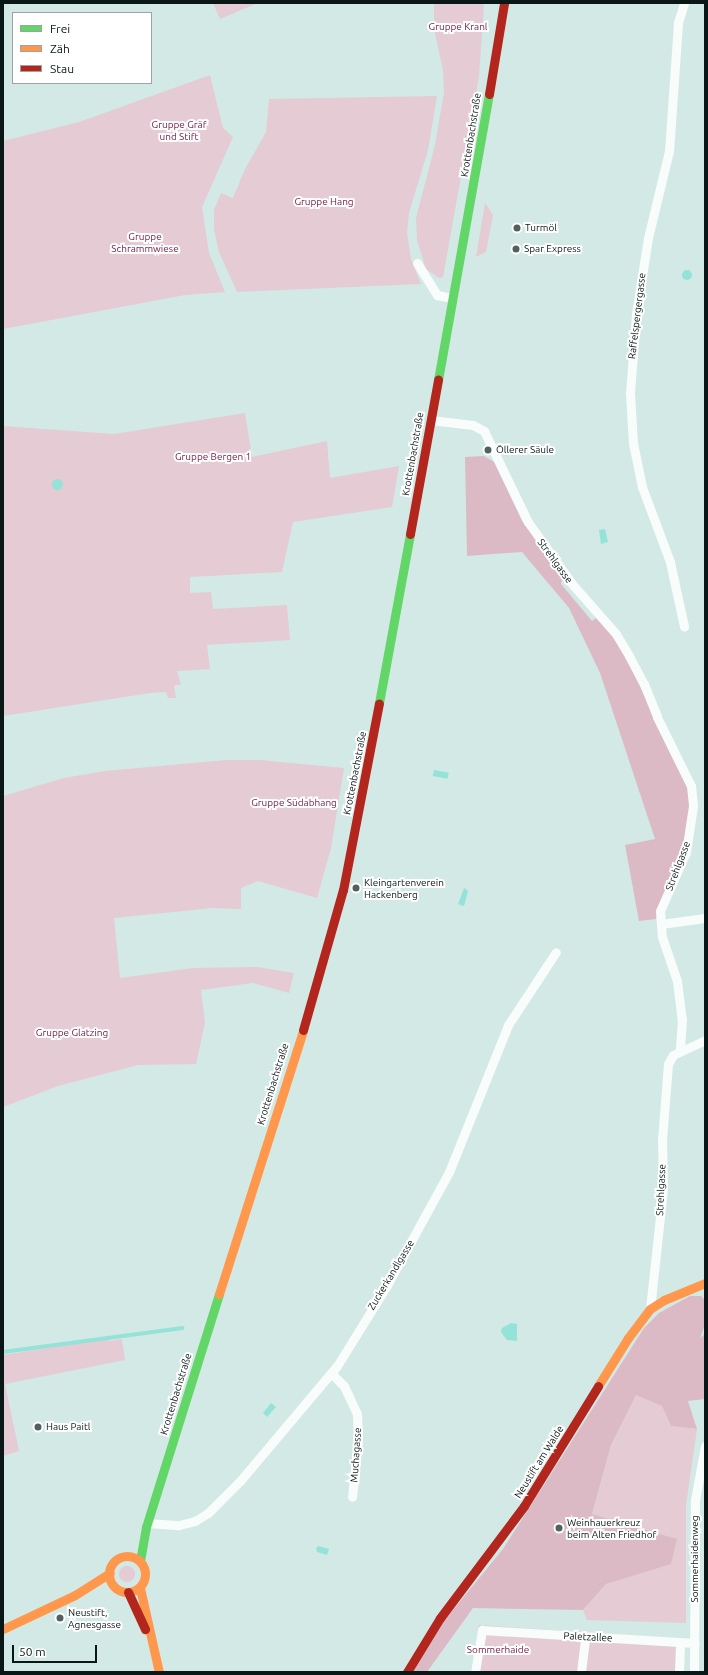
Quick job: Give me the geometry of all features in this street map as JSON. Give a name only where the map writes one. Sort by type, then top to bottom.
[{"type":"main road","name":"Krottenbachstraße","points":[[140,1561],[147,1525],[317,984],[341,897],[360,809],[431,420],[504,3]]},
{"type":"main road","name":"Neustift am Walde","points":[[407,1672],[440,1618],[524,1506],[628,1338],[650,1309],[664,1300],[705,1283]]},
{"type":"main road","name":"Krottenbachstraße","points":[[128,1556],[147,1525]]},
{"type":"main road","points":[[3,1629],[75,1595],[110,1573],[115,1561],[128,1556],[140,1561],[145,1574],[140,1588],[159,1672]]},
{"type":"main road","points":[[110,1573],[115,1587]]},
{"type":"main road","points":[[75,1595],[115,1587],[128,1592],[140,1588]]},
{"type":"main road","points":[[128,1592],[152,1643]]},
{"type":"street","name":"Raffelspergergasse","points":[[684,3],[678,23],[669,151],[648,238],[636,314],[630,393],[633,443],[642,487],[670,562],[684,626]]},
{"type":"street","points":[[417,263],[437,295],[453,298]]},
{"type":"street","name":"Strehlgasse","points":[[431,420],[473,425],[484,431],[528,522],[573,585],[616,634],[629,656],[644,684],[656,718],[691,786],[694,806],[690,832],[678,871],[660,911],[662,937],[677,981],[681,1011],[680,1050],[673,1055],[668,1064],[662,1140],[663,1190],[650,1309]]},
{"type":"street","points":[[661,924],[705,918]]},
{"type":"street","name":"Zuckerkandlgasse","points":[[147,1525],[179,1525],[195,1522],[208,1514],[240,1480],[331,1373],[386,1287],[449,1172],[508,1025],[556,952]]},
{"type":"street","points":[[680,1050],[705,1040]]},
{"type":"street","name":"Muchagasse","points":[[331,1373],[344,1386],[357,1414],[358,1440],[352,1497]]},
{"type":"street","name":"Sommerhaidenweg","points":[[694,1672],[695,1500],[705,1446]]},
{"type":"street","name":"Paletzallee","points":[[475,1672],[482,1630],[695,1643]]},
{"type":"street","points":[[581,1672],[584,1637]]},
{"type":"street","points":[[679,1672],[680,1642]]},
{"type":"green space","points":[[213,3],[258,3],[220,19]]},
{"type":"green space","name":"Gruppe Kranl","points":[[434,3],[483,3],[484,6],[479,76],[443,277],[439,278],[426,269],[417,240],[416,218],[435,145],[444,92],[443,70],[434,29]]},
{"type":"green space","points":[[210,75],[223,128],[233,137],[202,207],[209,253],[225,292],[185,295],[3,329],[3,141],[79,122]]},
{"type":"green space","name":"Gruppe Hang","points":[[437,96],[428,150],[409,213],[407,233],[411,259],[421,284],[237,292],[219,252],[214,230],[214,210],[221,193],[233,198],[245,169],[266,132],[269,99]]},
{"type":"green space","points":[[485,203],[493,215],[486,252],[476,257]]},
{"type":"green space","name":"Gruppe Bergen 1","points":[[245,413],[252,457],[327,441],[330,478],[399,466],[392,507],[293,522],[282,572],[190,577],[190,593],[211,592],[213,609],[287,605],[290,640],[207,645],[210,669],[177,671],[181,685],[174,685],[176,698],[168,698],[166,692],[150,693],[3,716],[3,426],[114,434]]},
{"type":"green space","points":[[226,760],[260,760],[344,768],[331,848],[317,898],[258,881],[241,888],[241,909],[213,908],[114,918],[120,978],[193,968],[257,967],[294,973],[289,993],[253,983],[201,990],[205,1023],[196,1064],[138,1065],[58,1086],[3,1107],[3,796],[64,778],[105,771]]},
{"type":"green space","points":[[104,1339],[111,1341],[122,1339],[125,1360],[5,1384],[19,1451],[3,1456],[3,1355]]},
{"type":"green space","points":[[636,1394],[662,1406],[671,1426],[697,1429],[686,1505],[686,1623],[587,1620],[583,1610],[606,1584],[671,1563],[676,1539],[592,1514],[611,1445]]},
{"type":"green space","points":[[127,1566],[133,1568],[135,1574],[133,1580],[127,1582],[121,1580],[119,1574],[121,1568]]},
{"type":"green space","name":"Sommerhaide","points":[[479,1625],[681,1639],[680,1672],[471,1672]]},
{"type":"shaded area","points":[[484,456],[494,462],[522,521],[563,576],[561,584],[592,621],[599,616],[619,643],[688,786],[691,804],[686,840],[656,919],[639,921],[625,845],[655,839],[600,673],[569,608],[522,552],[467,556],[465,457]]},
{"type":"shaded area","points":[[690,1296],[701,1296],[705,1300],[705,1325],[700,1338],[705,1334],[705,1399],[688,1401],[697,1429],[671,1426],[662,1406],[636,1395],[611,1445],[592,1514],[677,1539],[671,1564],[606,1584],[583,1610],[473,1608],[427,1672],[413,1672],[444,1621],[503,1549],[644,1328],[659,1313]]},
{"type":"water","points":[[685,270],[689,270],[692,275],[689,280],[685,280],[682,277],[682,273]]},
{"type":"water","points":[[57,478],[61,480],[63,484],[61,488],[57,490],[53,488],[51,484],[53,480]]},
{"type":"water","points":[[605,529],[608,542],[601,544],[599,530]]},
{"type":"water","points":[[434,770],[449,773],[448,779],[433,776]]},
{"type":"water","points":[[464,888],[468,891],[464,906],[458,904]]},
{"type":"water","points":[[511,1323],[517,1324],[517,1341],[507,1340],[501,1332],[502,1328]]},
{"type":"water","points":[[271,1403],[276,1407],[267,1417],[263,1413]]},
{"type":"water","points":[[319,1546],[329,1549],[327,1555],[317,1552],[316,1548]]},
{"type":"waterway","points":[[3,1352],[182,1328]]},
{"type":"traffic: fast","points":[[438,380],[489,94]]},
{"type":"traffic: fast","points":[[379,703],[410,534]]},
{"type":"traffic: fast","points":[[140,1561],[146,1527],[219,1294]]},
{"type":"traffic: slow","points":[[219,1294],[303,1030]]},
{"type":"traffic: slow","points":[[598,1386],[628,1338],[650,1309],[664,1300],[705,1283]]},
{"type":"traffic: slow","points":[[127,1556],[140,1561],[145,1574],[140,1587],[127,1592],[114,1587],[109,1574],[114,1561],[127,1556]]},
{"type":"traffic: slow","points":[[3,1629],[75,1595],[110,1573]]},
{"type":"traffic: slow","points":[[140,1588],[159,1672]]},
{"type":"traffic: jam","points":[[489,94],[504,3]]},
{"type":"traffic: jam","points":[[410,534],[438,380]]},
{"type":"traffic: jam","points":[[303,1030],[343,890],[379,703]]},
{"type":"traffic: jam","points":[[407,1672],[440,1618],[524,1506],[598,1386]]},
{"type":"traffic: jam","points":[[128,1592],[145,1629]]},
{"type":"place","name":"Turmöl","points":[[517,228]]},
{"type":"place","name":"Spar Express","points":[[516,249]]},
{"type":"place","name":"Öllerer Säule","points":[[488,450]]},
{"type":"place","name":"Kleingartenverein Hackenberg","points":[[356,888]]},
{"type":"place","name":"Haus Paitl","points":[[38,1427]]},
{"type":"place","name":"Weinhauerkreuz beim Alten Friedhof","points":[[559,1528]]},
{"type":"place","name":"Neustift, Agnesgasse","points":[[60,1618]]},
{"type":"park label","name":"Gruppe Gräf und Stift","points":[[179,130]]},
{"type":"park label","name":"Gruppe Schrammwiese","points":[[145,242]]},
{"type":"park label","name":"Gruppe Südabhang","points":[[294,803]]},
{"type":"park label","name":"Gruppe Glatzing","points":[[72,1033]]}]
